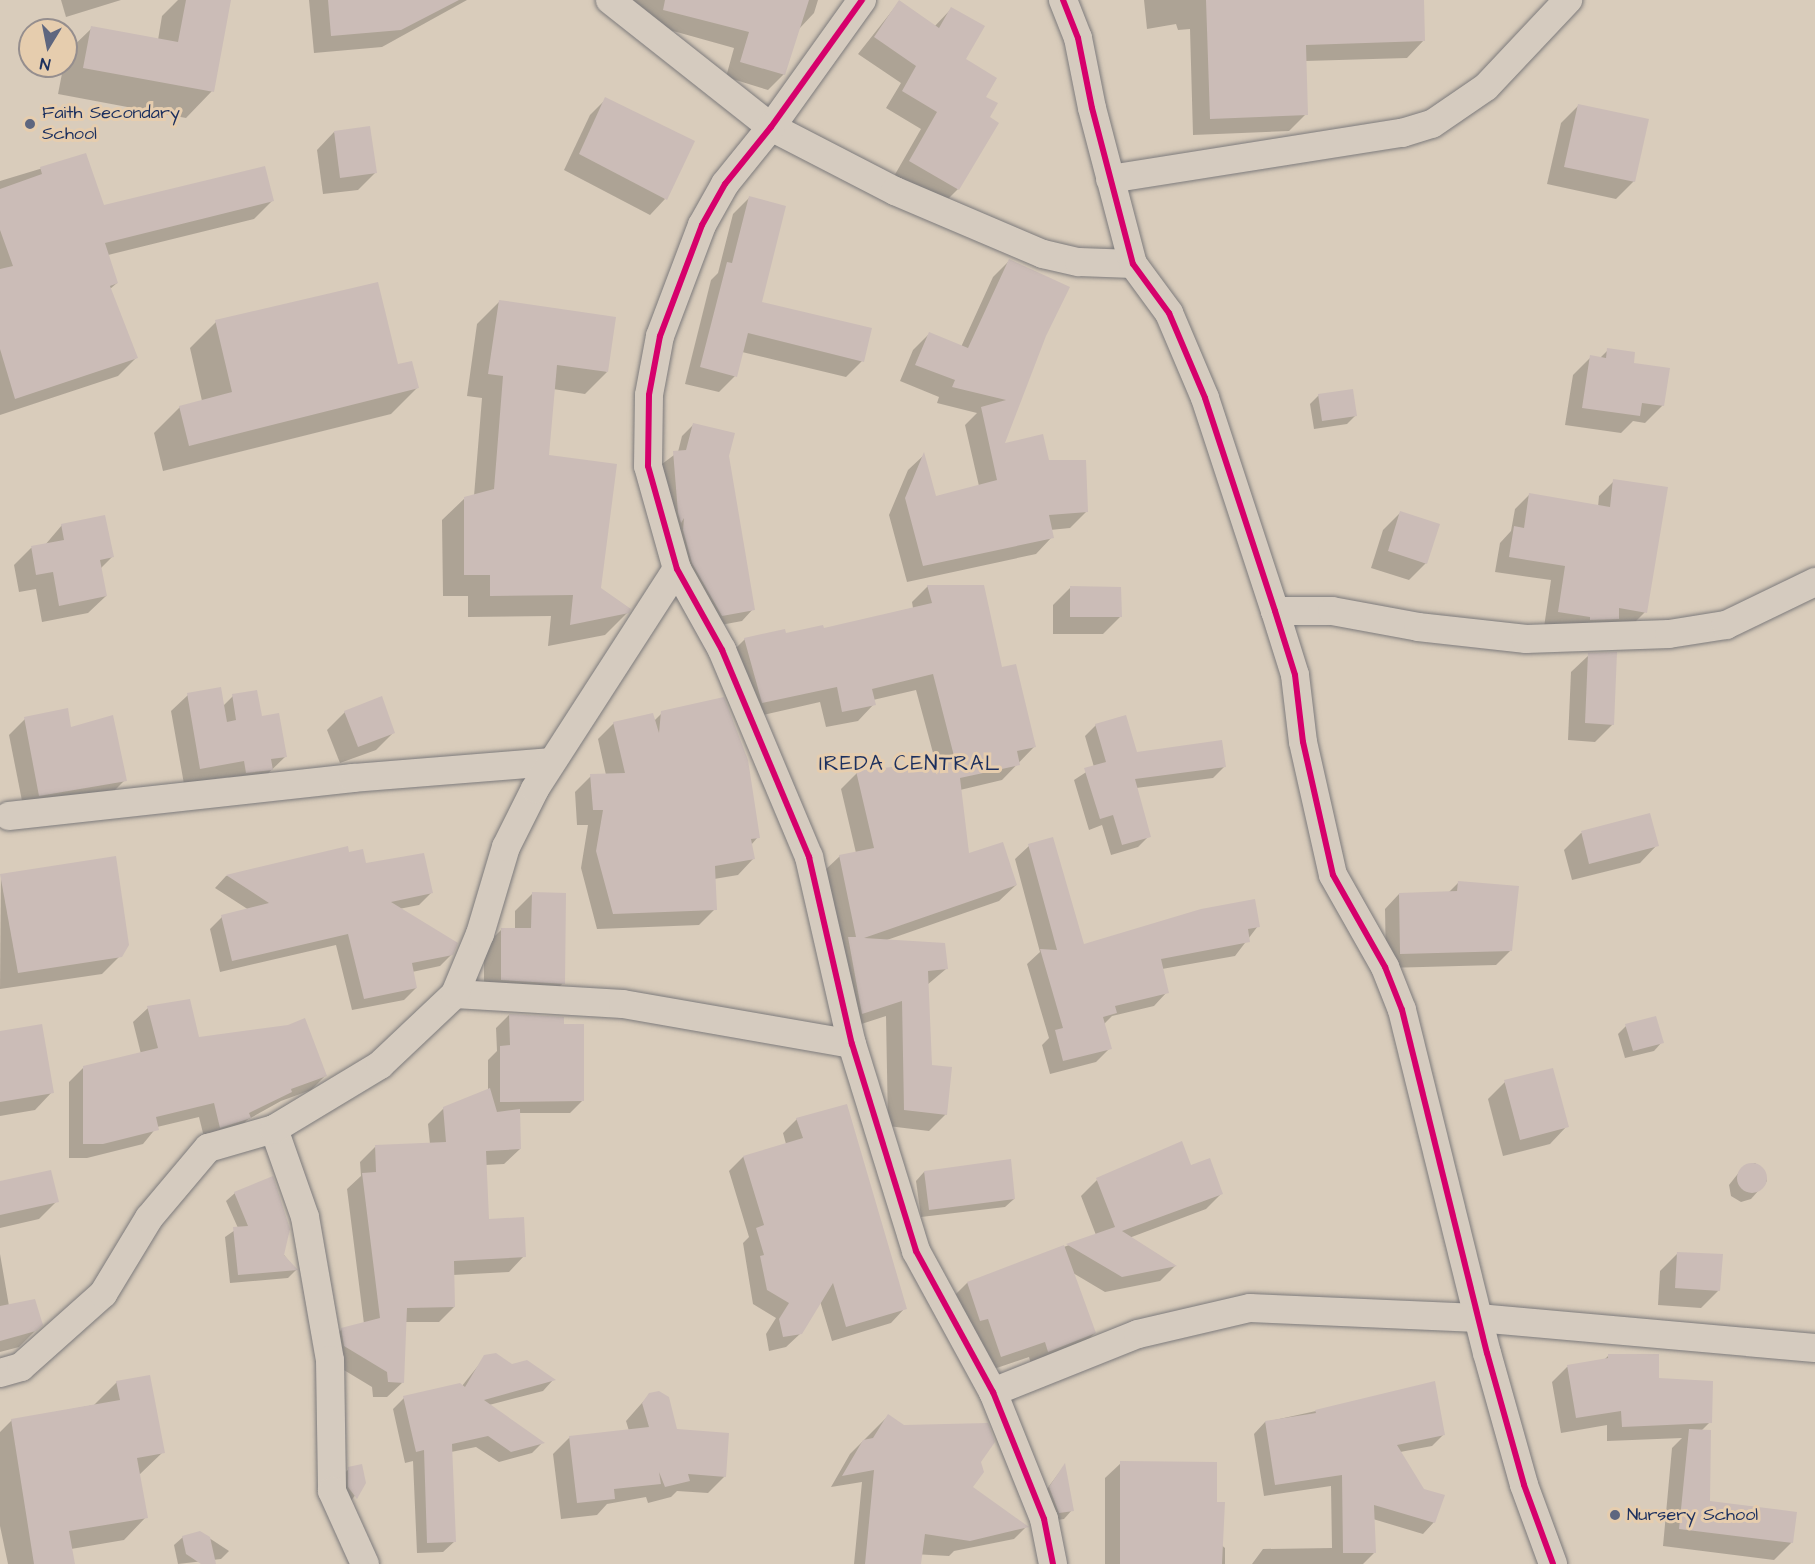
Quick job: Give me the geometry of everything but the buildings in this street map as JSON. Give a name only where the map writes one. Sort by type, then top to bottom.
[{"type":"street","points":[[610,0],[771,127],[895,191],[1043,254],[1079,262],[1132,264]]},
{"type":"street","points":[[862,0],[771,127],[725,183],[702,225],[660,336],[649,395],[648,466],[677,569],[722,650],[809,857],[852,1044],[916,1251],[993,1392],[1044,1519],[1053,1564]]},
{"type":"street","points":[[1063,0],[1078,38],[1132,264],[1169,313],[1205,398],[1295,675],[1303,742],[1334,874],[1385,967],[1402,1011],[1478,1318],[1524,1485],[1553,1564]]},
{"type":"street","points":[[1110,179],[1402,133],[1432,124],[1486,87],[1568,0]]},
{"type":"street","points":[[0,1373],[21,1367],[103,1294],[149,1218],[208,1148],[274,1129],[380,1065],[455,994],[480,934],[506,846],[550,762],[677,569]]},
{"type":"street","points":[[1275,611],[1332,611],[1418,627],[1526,639],[1636,635],[1726,625],[1815,582]]},
{"type":"street","points":[[9,816],[353,778],[550,762]]},
{"type":"street","points":[[455,994],[622,1004],[852,1044]]},
{"type":"street","points":[[274,1129],[305,1217],[330,1360],[332,1491],[365,1564]]},
{"type":"street","points":[[993,1392],[1138,1334],[1250,1308],[1478,1318],[1815,1348]]},
{"type":"cycle path","points":[[862,0],[771,127],[725,184],[702,225],[660,336],[649,395],[648,466],[677,569],[722,650],[809,857],[852,1044],[916,1251],[993,1392],[1044,1519],[1053,1564]]},
{"type":"cycle path","points":[[1063,0],[1078,38],[1092,108],[1133,264],[1169,313],[1205,398],[1295,675],[1303,742],[1333,875],[1385,967],[1402,1010],[1487,1353],[1524,1485],[1553,1564]]},
{"type":"place","name":"Faith Secondary School","points":[[30,124]]},
{"type":"place","name":"Nursery School","points":[[1615,1515]]},
{"type":"district","name":"IREDA CENTRAL","points":[[910,764]]}]
